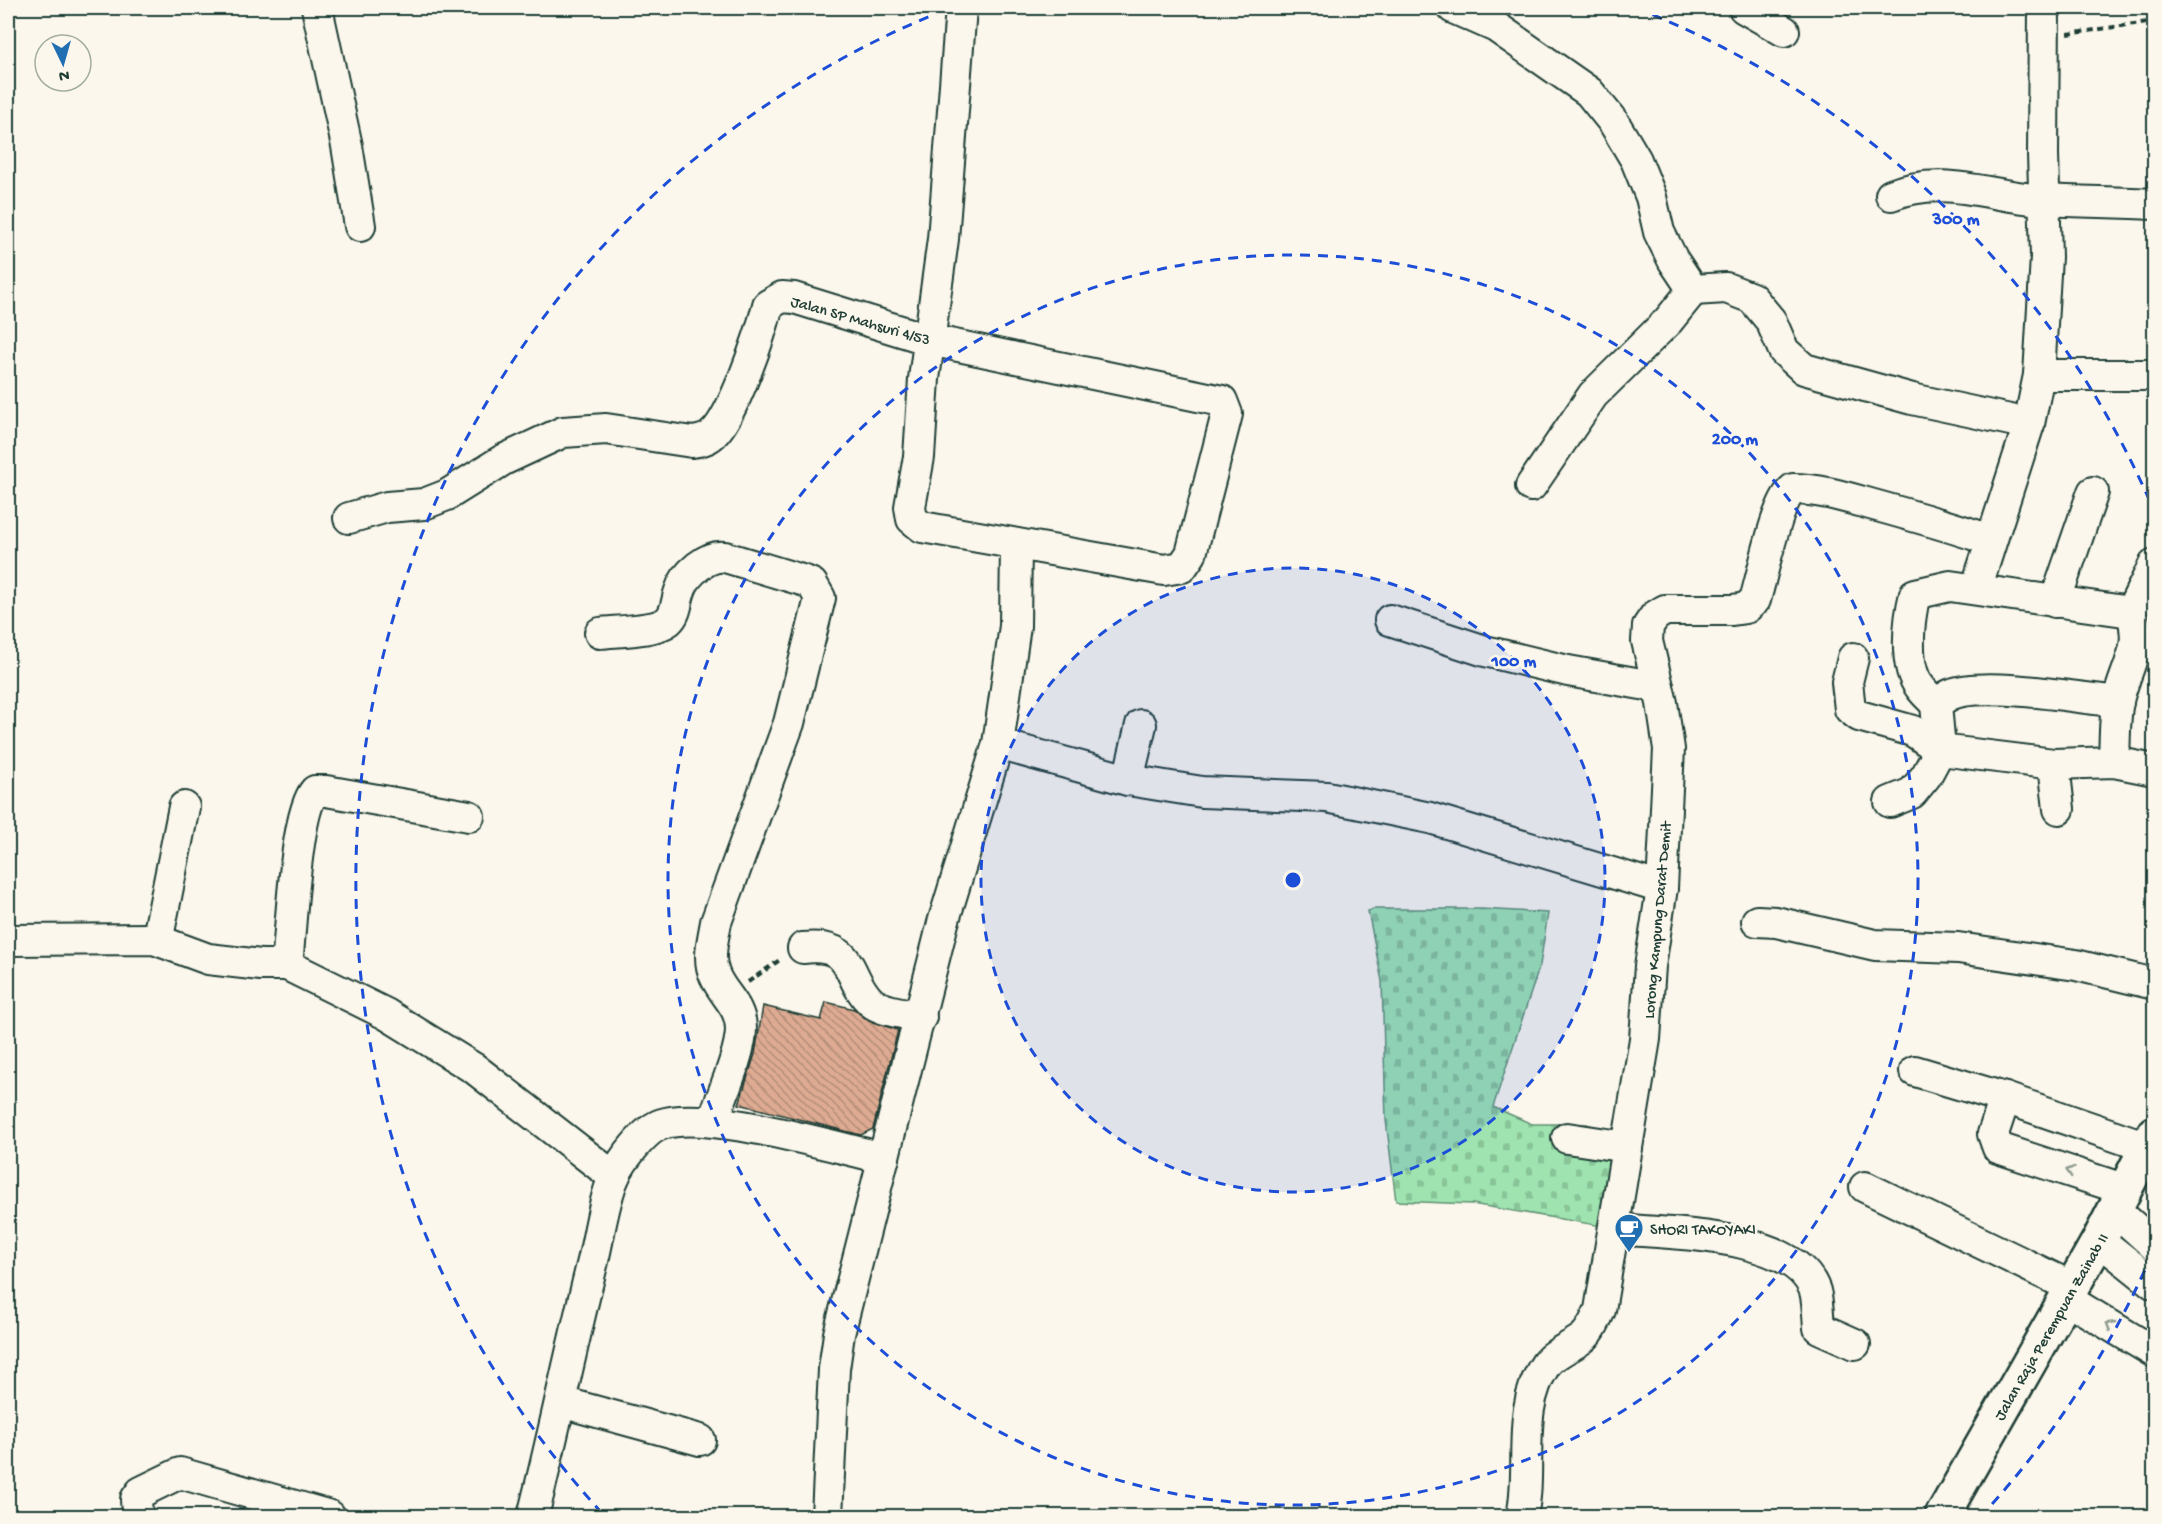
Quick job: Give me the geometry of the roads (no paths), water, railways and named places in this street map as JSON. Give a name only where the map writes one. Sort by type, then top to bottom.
[{"type":"main road","name":"Jalan Raja Perempuan Zainab II","points":[[1942,1516],[2099,1240],[2151,1140]]},
{"type":"street","points":[[317,8],[347,146],[360,226]]},
{"type":"street","points":[[827,1516],[834,1370],[839,1334],[943,923],[998,744],[1015,626],[1016,544],[922,527],[912,519],[910,507],[919,457],[930,340],[943,239],[961,8]]},
{"type":"street","points":[[1453,8],[1496,27],[1589,92],[1614,123],[1636,160],[1651,197],[1659,232],[1673,260],[1693,290]]},
{"type":"street","points":[[1744,8],[1785,31]]},
{"type":"street","points":[[1976,589],[2029,424],[2039,375],[2046,257],[2044,8]]},
{"type":"street","points":[[1892,195],[1913,187],[1940,184],[2045,200],[2154,204]]},
{"type":"street","points":[[1531,486],[1593,395],[1668,321],[1693,290],[1726,288],[1752,298],[1771,321],[1784,351],[1804,369],[1912,399],[2029,424]]},
{"type":"street","name":"Jalan SP Mahsuri 4/53","points":[[349,518],[387,507],[424,504],[447,495],[503,460],[563,432],[606,429],[692,442],[713,435],[725,418],[760,340],[768,305],[782,297],[794,298],[930,340],[1218,399],[1225,404],[1227,414],[1191,554],[1182,567],[1164,570],[1016,544]]},
{"type":"street","points":[[2039,375],[2154,375]]},
{"type":"street","name":"Lorong Kampung Darat Demit","points":[[1522,1516],[1526,1499],[1528,1411],[1536,1383],[1547,1363],[1581,1340],[1600,1310],[1645,1039],[1650,966],[1662,888],[1669,749],[1647,641],[1648,626],[1655,616],[1665,610],[1732,610],[1746,608],[1755,600],[1779,510],[1784,496],[1792,489],[1807,489],[1843,497],[1943,524],[1990,540]]},
{"type":"street","points":[[2055,602],[2093,492]]},
{"type":"street","points":[[600,633],[657,626],[669,621],[683,584],[714,556],[725,557],[805,580],[812,584],[820,598],[789,723],[716,922],[711,950],[712,969],[732,999],[738,1014],[739,1041],[713,1121]]},
{"type":"street","points":[[2114,762],[2118,702],[2137,642],[2137,627],[2131,612],[2154,565]]},
{"type":"street","points":[[1890,802],[1912,793],[1926,776],[1940,750],[1936,704],[1918,685],[1909,652],[1908,621],[1915,594],[1950,586],[2131,612]]},
{"type":"street","points":[[1390,620],[1485,651],[1568,671],[1658,687]]},
{"type":"street","points":[[1853,658],[1847,682],[1850,709],[1859,716],[1913,731],[1940,750],[2054,765],[2114,762],[2154,770]]},
{"type":"street","points":[[1936,704],[1951,694],[1970,690],[2037,692],[2118,702]]},
{"type":"street","points":[[1128,780],[1141,726]]},
{"type":"street","points":[[998,744],[1128,780],[1202,792],[1327,797],[1430,818],[1662,888]]},
{"type":"street","points":[[2054,765],[2059,809]]},
{"type":"street","points":[[288,965],[300,838],[309,798],[315,791],[326,790],[469,816]]},
{"type":"street","points":[[154,939],[159,932],[184,807]]},
{"type":"street","points":[[1757,921],[1776,922],[1875,945],[1958,948],[2076,965],[2154,984]]},
{"type":"street","points":[[8,940],[154,939],[208,958],[261,965],[288,965],[386,1014],[475,1069],[614,1177]]},
{"type":"street","points":[[803,948],[818,946],[832,950],[845,959],[871,1002],[921,1017]]},
{"type":"street","points":[[1915,1071],[2151,1140]]},
{"type":"street","points":[[2005,1098],[1992,1139],[1998,1148],[2120,1200],[2154,1245]]},
{"type":"street","points":[[533,1516],[561,1402],[574,1334],[614,1177],[640,1139],[659,1124],[679,1120],[713,1121],[884,1158]]},
{"type":"street","points":[[1567,1138],[1627,1147]]},
{"type":"street","points":[[1865,1187],[2068,1293],[2154,1352]]},
{"type":"street","points":[[1615,1229],[1701,1236],[1766,1249],[1798,1267],[1815,1291],[1819,1328],[1855,1344]]},
{"type":"street","points":[[2099,1240],[2154,1284]]},
{"type":"street","points":[[561,1402],[700,1440]]},
{"type":"street","points":[[137,1516],[136,1499],[141,1492],[180,1473],[267,1508],[330,1516]]},
{"type":"place","name":"SHORI TAKOYAKI","points":[[1629,1254]]}]
